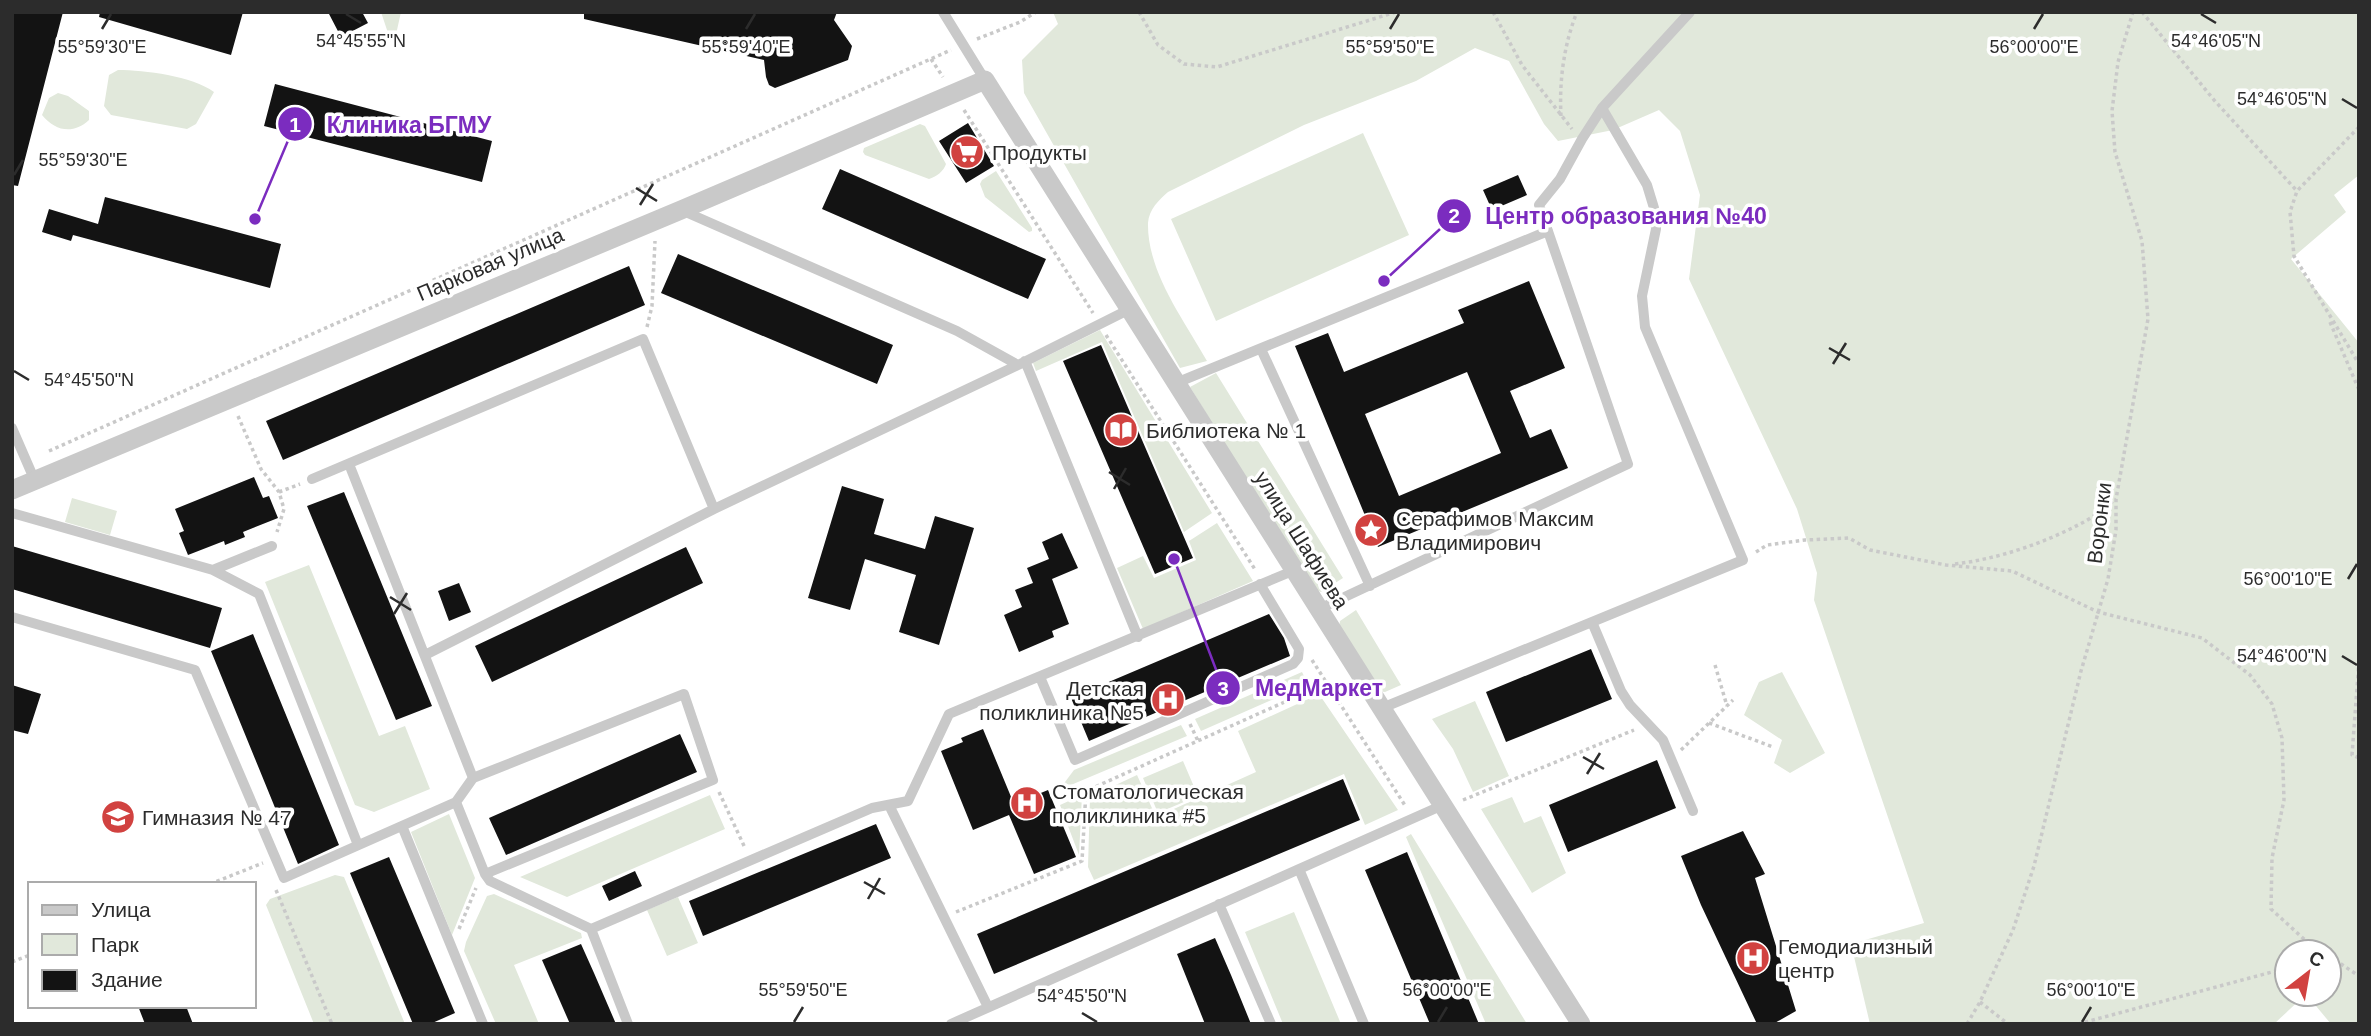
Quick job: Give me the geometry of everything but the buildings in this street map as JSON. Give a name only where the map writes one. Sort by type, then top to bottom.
[{"type":"street","name":"Парковая улица","points":[[12,490],[985,80]]},
{"type":"street","name":"улица Шафиева","points":[[985,80],[1581,1024]]},
{"type":"lane","points":[[943,12],[985,80]]},
{"type":"lane","points":[[1319,609],[1629,464],[1539,205],[1560,179],[1602,108],[1690,12]]},
{"type":"lane","points":[[1382,708],[1743,560],[1644,327],[1642,296],[1656,229],[1654,208],[1647,185],[1602,108]]},
{"type":"lane","points":[[681,210],[957,331],[1021,363],[1138,637]]},
{"type":"lane","points":[[1176,383],[1548,231]]},
{"type":"lane","points":[[425,655],[714,509],[1130,309]]},
{"type":"lane","points":[[312,480],[643,340],[714,509]]},
{"type":"lane","points":[[1261,349],[1370,586]]},
{"type":"lane","points":[[12,428],[35,481]]},
{"type":"lane","points":[[349,464],[472,778]]},
{"type":"lane","points":[[12,513],[213,570],[259,594],[358,845]]},
{"type":"lane","points":[[213,570],[272,546]]},
{"type":"lane","points":[[590,929],[872,808],[908,802],[948,714],[1295,570]]},
{"type":"lane","points":[[1040,677],[1076,760],[1293,664],[1298,658],[1299,649],[1262,583]]},
{"type":"lane","points":[[12,617],[195,670],[284,878],[456,802],[472,778],[684,694],[713,780],[484,872]]},
{"type":"lane","points":[[1592,622],[1621,691],[1637,713],[1663,740],[1693,811]]},
{"type":"lane","points":[[456,802],[490,881],[590,929],[628,1024]]},
{"type":"lane","points":[[889,805],[988,1007]]},
{"type":"lane","points":[[951,1024],[1444,806]]},
{"type":"lane","points":[[402,826],[483,1024]]},
{"type":"lane","points":[[1299,869],[1364,1024]]},
{"type":"lane","points":[[1219,904],[1271,1024]]},
{"type":"path","points":[[26,461],[1035,12]]},
{"type":"path","points":[[1139,12],[1157,45],[1184,64],[1217,67],[1396,12]]},
{"type":"path","points":[[1493,12],[1522,65],[1562,118],[1582,139]]},
{"type":"path","points":[[1562,118],[1559,90],[1570,28],[1577,12]]},
{"type":"path","name":"Воронки","points":[[1967,1024],[2013,930],[2034,866],[2065,733],[2108,579],[2116,530],[2116,499],[2148,319],[2142,242],[2115,152],[2112,111],[2118,62],[2133,12]]},
{"type":"path","points":[[2142,12],[2214,100],[2297,191]]},
{"type":"path","points":[[932,59],[1262,583]]},
{"type":"path","points":[[2359,127],[2297,191],[2290,212],[2294,256],[2359,364]]},
{"type":"path","points":[[643,340],[652,306],[656,219]]},
{"type":"path","points":[[2325,311],[2359,390]]},
{"type":"path","points":[[230,398],[261,469],[279,492],[284,509],[272,546]]},
{"type":"path","points":[[279,492],[312,480]]},
{"type":"path","points":[[1946,565],[1982,561],[2038,542],[2082,524],[2116,499]]},
{"type":"path","points":[[1743,560],[1767,545],[1849,538],[1870,550],[1946,565],[2012,571],[2098,612],[2202,638],[2250,675],[2272,704],[2282,738],[2284,800],[2272,858],[2271,909],[2303,938]]},
{"type":"path","points":[[1311,658],[1413,818]]},
{"type":"path","points":[[2359,660],[2352,755],[2359,758]]},
{"type":"path","points":[[1715,664],[1727,706]]},
{"type":"path","points":[[944,917],[1082,861],[1086,792],[1327,683]]},
{"type":"path","points":[[1672,759],[1732,700]]},
{"type":"path","points":[[1709,723],[1773,747]]},
{"type":"path","points":[[1444,806],[1649,724]]},
{"type":"path","points":[[713,780],[750,861]]},
{"type":"path","points":[[215,882],[245,870]]},
{"type":"path","points":[[452,948],[484,872]]},
{"type":"path","points":[[275,887],[332,1024]]},
{"type":"path","points":[[2343,966],[2359,976]]},
{"type":"path","points":[[2078,1024],[2273,972]]},
{"type":"path","points":[[1980,1002],[2008,1024]]},
{"type":"green space","points":[[381,12],[401,12],[393,48]]},
{"type":"green space","points":[[1053,12],[2359,12],[2359,175],[2334,195],[2346,212],[2291,259],[2359,343],[2359,1024],[2331,1024],[2318,1008],[2343,1008],[2343,938],[2273,938],[2273,1008],[2291,1008],[2274,1024],[1870,1024],[1851,944],[1924,923],[1814,600],[1817,573],[1797,509],[1689,279],[1700,195],[1680,131],[1659,110],[1613,130],[1558,141],[1544,124],[1509,61],[1475,48],[1416,81],[1304,125],[1168,192],[1150,213],[1149,241],[1168,295],[1207,361],[1180,368],[1024,93],[1022,60],[1058,24]]},
{"type":"green space","points":[[118,70],[181,78],[214,92],[196,124],[187,129],[111,115],[104,106],[109,75]]},
{"type":"green space","points":[[58,93],[68,96],[89,111],[89,120],[77,128],[64,129],[47,120],[42,115],[49,98]]},
{"type":"green space","points":[[920,124],[925,126],[946,164],[934,177],[929,179],[863,152],[864,148]]},
{"type":"green space","points":[[1363,133],[1409,235],[1216,321],[1171,219]]},
{"type":"green space","points":[[996,171],[1032,231],[1029,232],[985,197],[980,184]]},
{"type":"green space","points":[[1100,330],[1212,513],[1184,532],[1102,342],[1036,371],[1033,363]]},
{"type":"green space","points":[[1216,373],[1343,578],[1321,592],[1314,589],[1190,387]]},
{"type":"green space","points":[[72,498],[117,511],[110,535],[65,522]]},
{"type":"green space","points":[[1217,523],[1253,581],[1143,629],[1117,568],[1143,556],[1154,578],[1196,560],[1189,541]]},
{"type":"green space","points":[[309,565],[379,736],[405,726],[430,789],[374,812],[355,805],[265,582]]},
{"type":"green space","points":[[1356,610],[1401,685],[1385,692],[1378,691],[1339,628],[1340,621]]},
{"type":"green space","points":[[1302,672],[1308,684],[1201,731],[1195,719]]},
{"type":"green space","points":[[1782,672],[1825,753],[1790,773],[1774,763],[1782,740],[1744,715],[1759,682]]},
{"type":"green space","points":[[1319,694],[1398,810],[1365,825],[1344,774],[1094,880],[1088,867],[1090,797],[1137,775],[1156,817],[1256,772],[1238,731]]},
{"type":"green space","points":[[1475,701],[1509,776],[1473,792],[1453,749],[1432,719]]},
{"type":"green space","points":[[1181,725],[1187,736],[1059,790],[1074,770]]},
{"type":"green space","points":[[1183,761],[1198,796],[1158,813],[1143,778]]},
{"type":"green space","points":[[710,795],[725,829],[567,897],[520,877]]},
{"type":"green space","points":[[1082,795],[1079,855],[1060,805]]},
{"type":"green space","points":[[1512,797],[1524,823],[1541,816],[1566,873],[1532,893],[1481,809]]},
{"type":"green space","points":[[449,814],[475,878],[452,935],[411,832]]},
{"type":"green space","points":[[1411,834],[1527,1024],[1486,1024],[1406,837]]},
{"type":"green space","points":[[335,875],[344,877],[405,1024],[314,1024],[266,905],[270,899]]},
{"type":"green space","points":[[494,894],[581,933],[582,938],[514,965],[539,1024],[496,1024],[464,951],[487,896]]},
{"type":"green space","points":[[678,897],[698,943],[667,956],[647,910]]},
{"type":"green space","points":[[1294,912],[1341,1024],[1283,1024],[1245,932]]},
{"type":"place","name":"Продукты","points":[[967,152]]},
{"type":"place","name":"Клиника БГМУ","points":[[255,219]]},
{"type":"place","name":"Центр образования №40","points":[[1384,281]]},
{"type":"place","name":"Библиотека № 1","points":[[1121,430]]},
{"type":"place","name":"Серафимов Максим Владимирович","points":[[1371,530]]},
{"type":"place","name":"МедМаркет","points":[[1174,559]]},
{"type":"place","name":"Детская поликлиника №5","points":[[1168,700]]},
{"type":"place","name":"Стоматологическая поликлиника #5","points":[[1027,803]]},
{"type":"place","name":"Гимназия № 47","points":[[118,817]]},
{"type":"place","name":"Гемодиализный центр","points":[[1753,958]]}]
